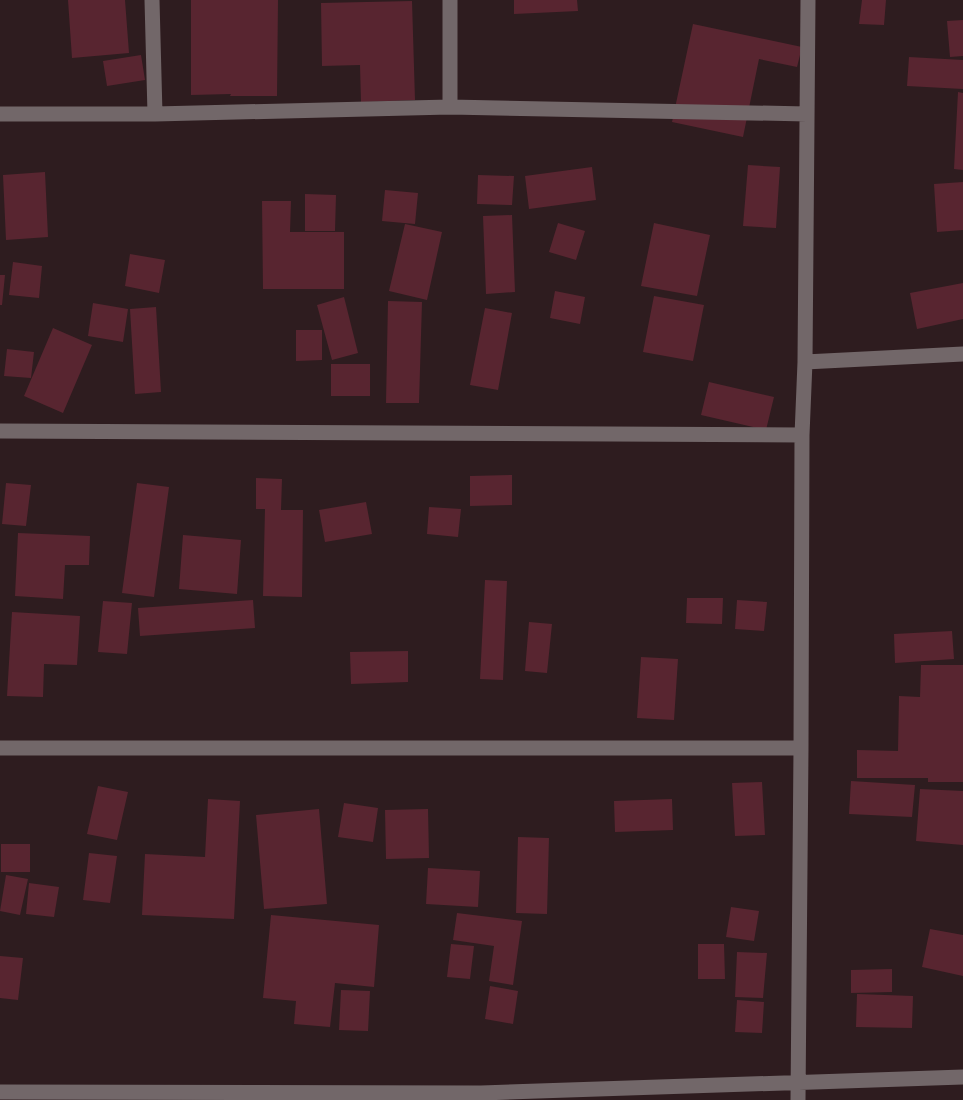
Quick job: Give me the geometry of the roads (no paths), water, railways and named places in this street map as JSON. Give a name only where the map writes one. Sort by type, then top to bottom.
[{"type":"street","points":[[152,0],[155,114]]},
{"type":"street","points":[[450,0],[450,107]]},
{"type":"street","points":[[798,1100],[802,435],[805,362],[808,0]]},
{"type":"street","points":[[0,114],[155,114],[450,107],[807,114]]},
{"type":"street","points":[[805,362],[963,354]]},
{"type":"street","points":[[0,430],[802,435]]},
{"type":"street","points":[[0,748],[801,748]]},
{"type":"street","points":[[0,1092],[481,1097],[797,1082],[963,1077]]}]
